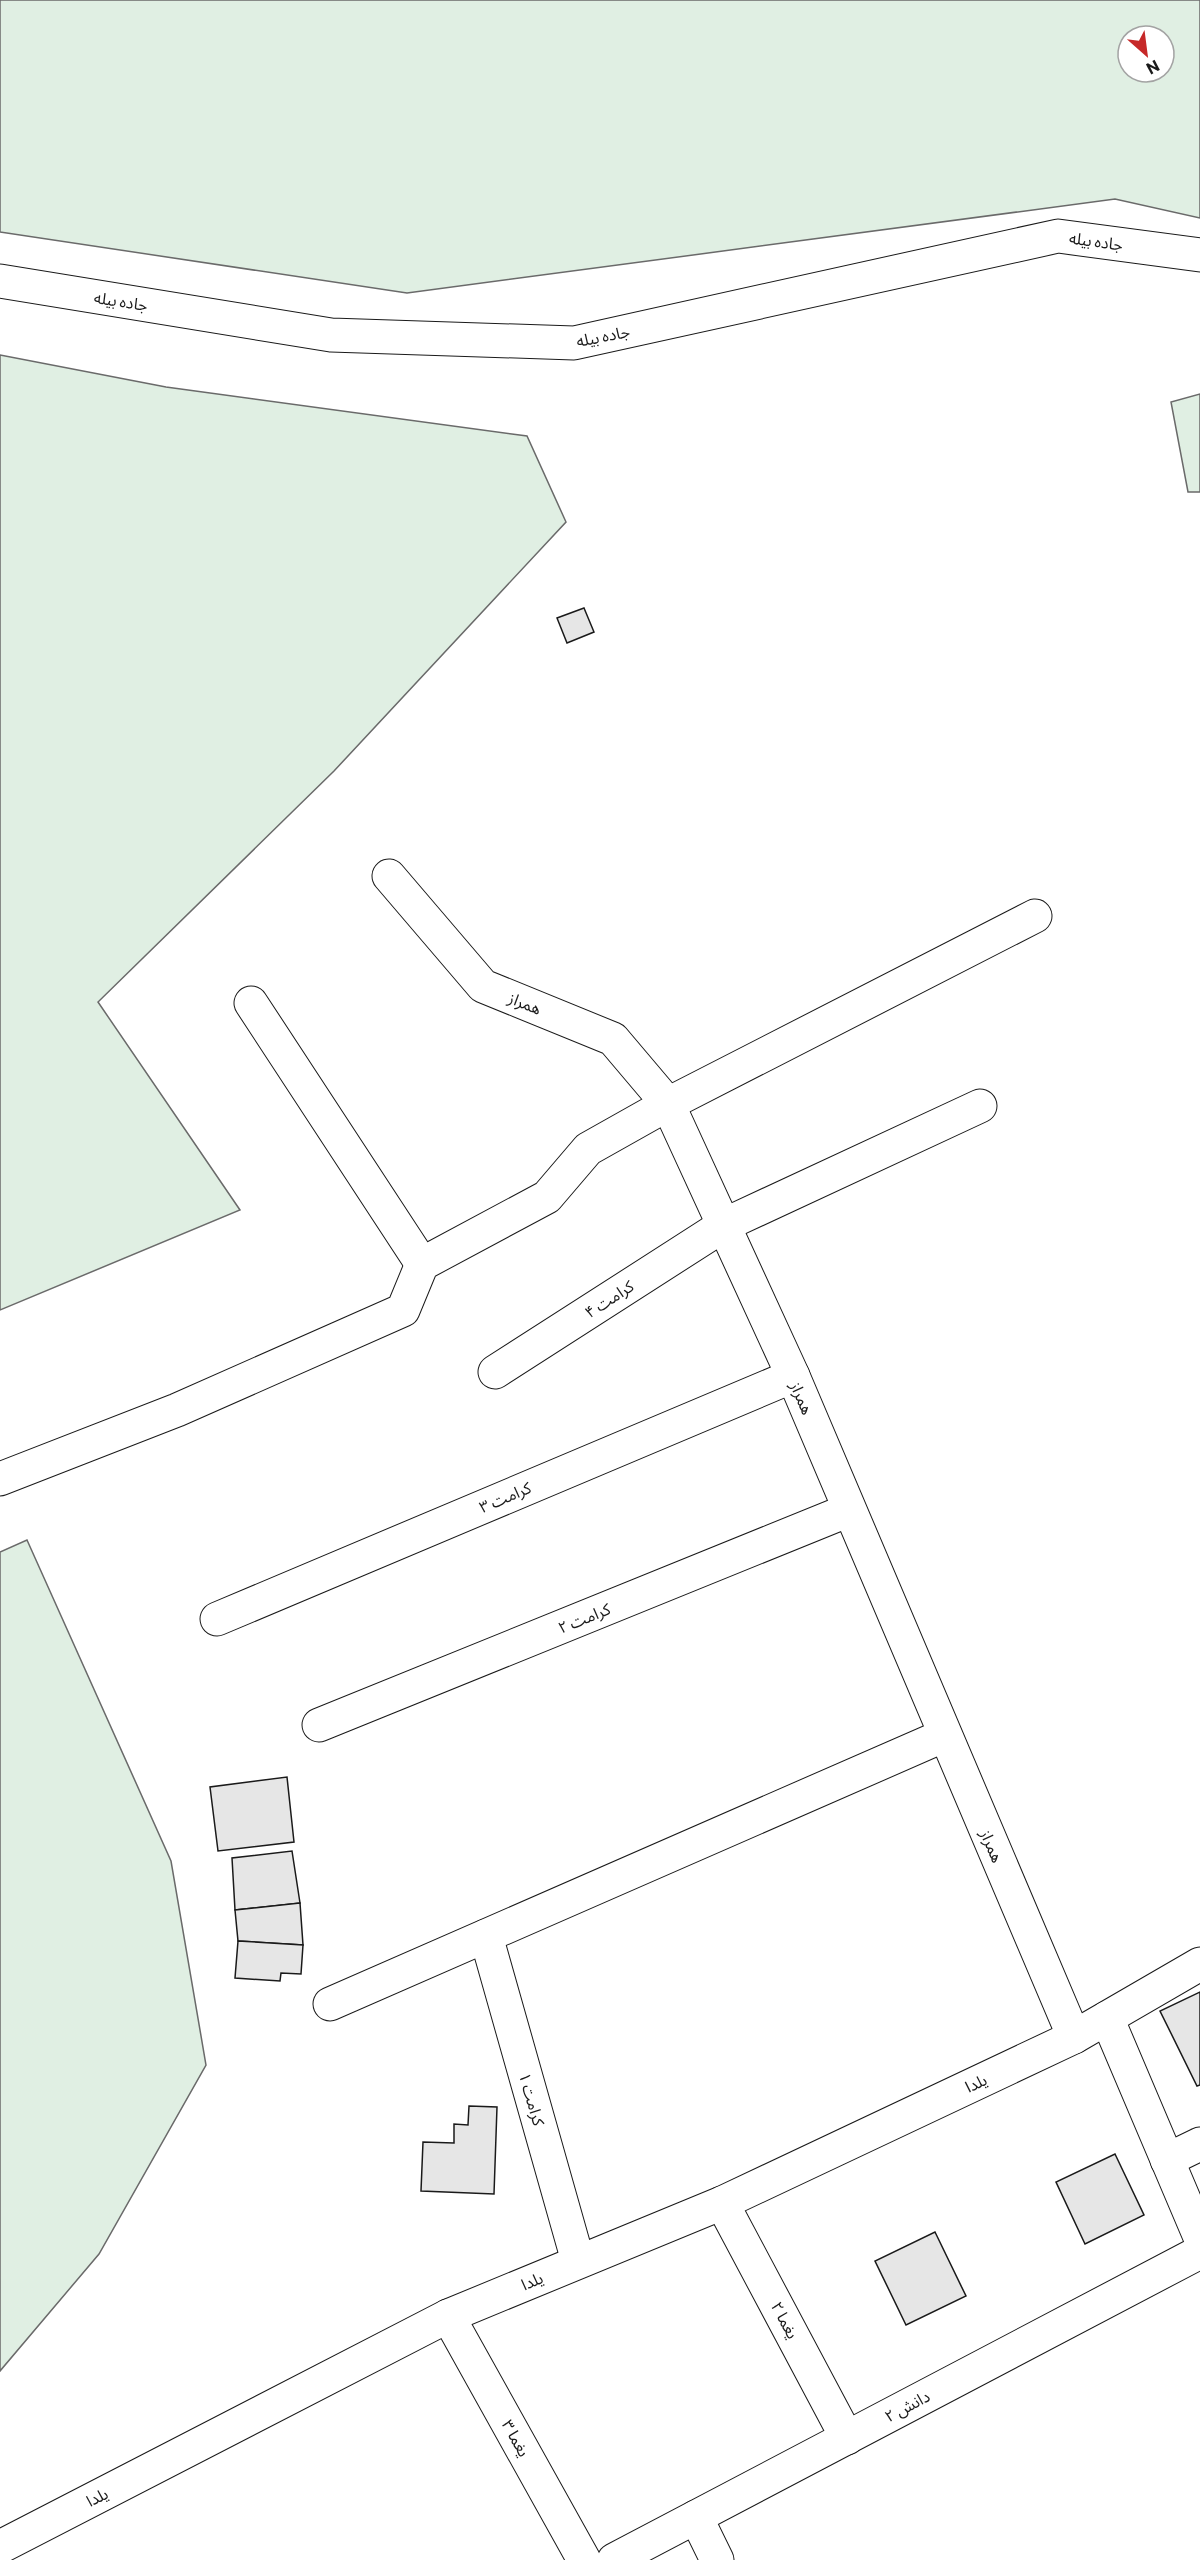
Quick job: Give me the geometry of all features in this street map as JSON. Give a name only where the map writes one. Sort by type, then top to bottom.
[{"type":"street","name":"جاده بیله","points":[[0,281],[331,335],[574,343],[1058,236],[1200,255]]},
{"type":"street","name":"همراز","points":[[389,876],[483,986],[613,1039],[668,1104],[793,1376],[1074,2037]]},
{"type":"street","points":[[0,1479],[177,1410],[403,1310],[422,1264],[547,1197],[588,1149],[668,1104],[1035,916]]},
{"type":"street","points":[[251,1003],[422,1264]]},
{"type":"street","name":"کرامت ۴","points":[[495,1372],[724,1225],[980,1106]]},
{"type":"street","name":"کرامت ۳","points":[[217,1619],[793,1376]]},
{"type":"street","name":"کرامت ۲","points":[[319,1725],[849,1510]]},
{"type":"street","points":[[330,2004],[945,1735]]},
{"type":"street","name":"کرامت ۱","points":[[486,1936],[578,2261]]},
{"type":"street","name":"یلدا","points":[[0,2547],[448,2316],[722,2203],[1074,2037],[1200,1964]]},
{"type":"street","points":[[1107,2018],[1200,2237]]},
{"type":"street","points":[[1167,2160],[1200,2144]]},
{"type":"street","name":"یغما ۲","points":[[722,2203],[847,2438]]},
{"type":"street","name":"دانش ۲","points":[[614,2560],[1200,2252]]},
{"type":"street","name":"یغما ۳","points":[[448,2316],[584,2560]]},
{"type":"street","points":[[696,2517],[717,2560]]},
{"type":"green space","points":[[0,0],[1200,0],[1200,218],[1115,199],[407,293],[0,232]]},
{"type":"green space","points":[[0,355],[166,387],[527,436],[566,522],[334,771],[98,1002],[240,1210],[0,1310]]},
{"type":"green space","points":[[1200,394],[1200,492],[1188,492],[1171,402]]},
{"type":"green space","points":[[27,1540],[171,1861],[206,2065],[99,2254],[0,2371],[0,1552]]},
{"type":"building","points":[[584,608],[594,632],[567,643],[557,618]]},
{"type":"building","points":[[287,1777],[294,1842],[218,1851],[210,1787]]},
{"type":"building","points":[[292,1851],[300,1903],[235,1910],[232,1858]]},
{"type":"building","points":[[300,1903],[303,1945],[238,1941],[235,1910]]},
{"type":"building","points":[[238,1941],[303,1945],[301,1974],[281,1973],[280,1981],[235,1978]]},
{"type":"building","points":[[1200,1992],[1200,2085],[1197,2086],[1160,2011]]},
{"type":"building","points":[[469,2106],[497,2107],[494,2194],[421,2191],[423,2142],[454,2143],[454,2124],[468,2125]]},
{"type":"building","points":[[1115,2154],[1144,2215],[1085,2244],[1056,2182]]},
{"type":"building","points":[[935,2232],[966,2296],[906,2325],[875,2261]]}]
